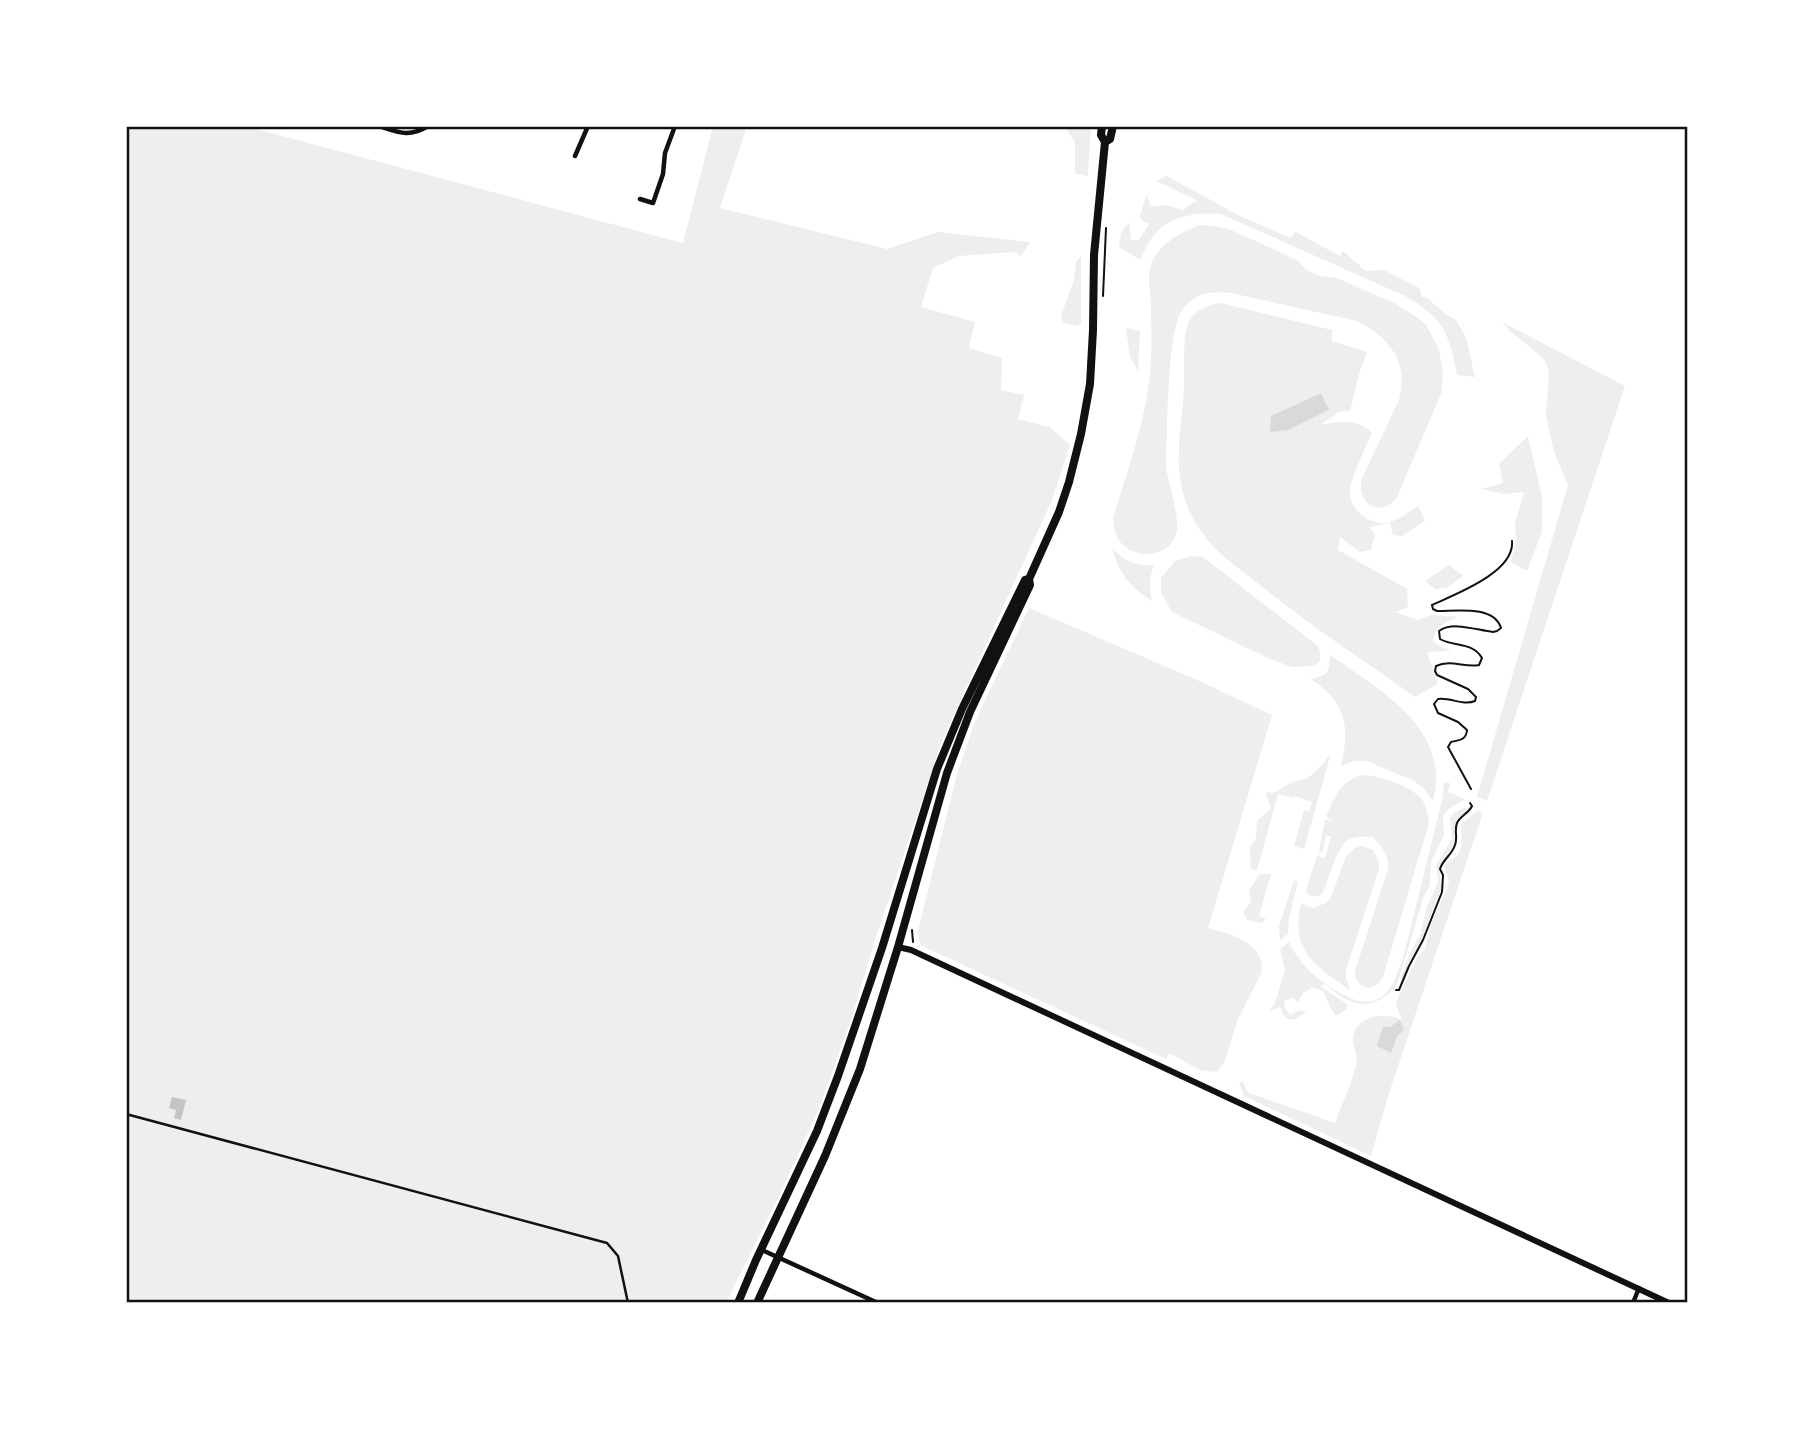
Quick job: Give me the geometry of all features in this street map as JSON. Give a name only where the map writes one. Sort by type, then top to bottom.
[{"type":"main road","points":[[757,1303],[825,1156],[860,1069],[947,773],[970,712],[1030,585],[1029,579],[1059,512],[1069,482],[1090,384],[1094,255],[1105,142],[1101,135],[1102,126]]},
{"type":"main road","points":[[1105,142],[1110,139],[1113,126]]},
{"type":"main road","points":[[738,1303],[817,1130],[838,1076],[882,948],[937,769],[962,709],[1025,580],[1029,579]]},
{"type":"street","points":[[379,126],[402,134],[418,132],[428,126]]},
{"type":"street","points":[[640,199],[653,203],[663,174],[665,153],[675,126]]},
{"type":"street","points":[[575,156],[585,127]]},
{"type":"street","points":[[898,947],[911,950],[1669,1303]]},
{"type":"street","points":[[761,1250],[877,1303]]},
{"type":"street","points":[[1633,1303],[1639,1289]]},
{"type":"lane","points":[[126,1114],[607,1243],[618,1256],[628,1303]]},
{"type":"path","points":[[1102,306],[1106,230]]},
{"type":"path","points":[[1471,789],[1448,747],[1451,741],[1464,738],[1467,730],[1458,722],[1438,713],[1434,704],[1443,698],[1467,704],[1475,701],[1476,697],[1468,689],[1437,675],[1435,671],[1436,666],[1444,663],[1479,665],[1482,658],[1474,649],[1440,639],[1439,631],[1449,626],[1493,632],[1501,628],[1496,618],[1491,615],[1467,610],[1437,611],[1432,605],[1477,584],[1509,558],[1513,550],[1512,541]]},
{"type":"path","points":[[1396,990],[1399,990],[1423,940],[1442,892],[1443,875],[1440,869],[1454,848],[1458,820],[1471,810],[1470,803]]},
{"type":"path","points":[[912,932],[913,943]]},
{"type":"shaded area","points":[[126,126],[245,126],[683,243],[713,126],[747,126],[720,208],[887,249],[938,232],[1030,242],[1021,256],[1014,252],[959,256],[933,268],[921,307],[975,322],[969,348],[1002,358],[1001,390],[1024,395],[1018,419],[1049,427],[1070,445],[1052,500],[942,741],[851,1020],[818,1111],[726,1303],[126,1303]]},
{"type":"shaded area","points":[[1064,126],[1091,126],[1088,176],[1075,174],[1075,142]]},
{"type":"shaded area","points":[[1167,176],[1238,215],[1290,238],[1296,232],[1340,256],[1343,251],[1366,271],[1384,270],[1419,288],[1422,297],[1456,320],[1466,338],[1475,377],[1457,375],[1443,328],[1418,304],[1221,214],[1194,214],[1168,223],[1152,238],[1140,260],[1119,247],[1121,233],[1129,222],[1131,240],[1139,240],[1149,224],[1142,221],[1140,216],[1146,195],[1152,207],[1166,205],[1182,210],[1197,200],[1156,181]]},
{"type":"shaded area","points":[[1200,225],[1229,229],[1297,260],[1306,270],[1320,276],[1337,278],[1394,303],[1426,325],[1439,349],[1443,374],[1441,394],[1397,497],[1391,504],[1377,508],[1371,506],[1362,495],[1361,487],[1362,478],[1399,400],[1399,363],[1387,343],[1357,321],[1217,292],[1193,299],[1183,309],[1178,318],[1172,348],[1166,463],[1177,531],[1167,547],[1150,554],[1132,551],[1118,539],[1113,518],[1137,440],[1149,381],[1150,270],[1154,258],[1165,245],[1178,235]]},
{"type":"shaded area","points":[[1081,257],[1081,324],[1075,326],[1063,322],[1061,316],[1074,280],[1076,261]]},
{"type":"shaded area","points":[[1221,303],[1332,330],[1332,341],[1367,352],[1350,411],[1339,412],[1320,425],[1353,423],[1372,433],[1350,488],[1351,501],[1358,512],[1370,520],[1383,523],[1397,519],[1418,506],[1425,521],[1402,536],[1393,535],[1390,523],[1369,527],[1375,534],[1371,550],[1360,552],[1340,537],[1338,550],[1407,589],[1408,607],[1396,612],[1418,620],[1431,615],[1459,617],[1442,625],[1434,637],[1433,642],[1451,651],[1427,652],[1438,684],[1415,697],[1235,566],[1216,550],[1198,526],[1183,493],[1179,448],[1186,333],[1192,317],[1208,306]],"holes":[[[1320,393],[1328,410],[1288,430],[1279,430],[1292,406]]]},
{"type":"shaded area","points":[[1502,322],[1625,386],[1487,801],[1477,797],[1568,485],[1554,452],[1546,415],[1549,371],[1546,363]]},
{"type":"shaded area","points":[[1126,328],[1140,331],[1138,371],[1130,357]]},
{"type":"shaded area","points":[[1321,393],[1329,410],[1288,430],[1270,432],[1271,416]]},
{"type":"shaded area","points":[[1528,436],[1542,497],[1542,532],[1527,571],[1511,562],[1516,539],[1515,523],[1524,492],[1504,494],[1481,489],[1503,483],[1499,464]]},
{"type":"shaded area","points":[[1112,548],[1131,562],[1154,565],[1150,583],[1152,601],[1126,579]]},
{"type":"shaded area","points":[[1191,556],[1203,557],[1318,646],[1320,661],[1314,666],[1292,667],[1172,612],[1161,593],[1161,578],[1175,561]]},
{"type":"shaded area","points":[[1449,565],[1463,576],[1447,588],[1435,589],[1425,581]]},
{"type":"shaded area","points":[[1029,608],[1272,715],[1208,928],[1227,933],[1253,947],[1262,963],[1261,974],[1238,1019],[1224,1063],[1216,1072],[1200,1070],[1169,1053],[1166,1059],[920,945],[918,931],[957,774],[974,724]]},
{"type":"shaded area","points":[[1330,655],[1390,698],[1422,732],[1432,753],[1436,775],[1433,801],[1414,781],[1367,761],[1354,761],[1341,766],[1345,739],[1343,716],[1332,697],[1310,679],[1326,673]]},
{"type":"shaded area","points":[[1331,753],[1304,849],[1294,846],[1304,810],[1309,811],[1312,802],[1278,794],[1257,870],[1251,869],[1250,847],[1256,838],[1257,821],[1271,808],[1266,794],[1308,778]]},
{"type":"shaded area","points":[[1361,775],[1385,779],[1411,791],[1424,803],[1429,823],[1383,977],[1378,984],[1370,988],[1358,983],[1355,971],[1388,869],[1382,847],[1372,837],[1348,840],[1337,856],[1323,893],[1314,896],[1306,890],[1317,856],[1325,858],[1331,836],[1326,836],[1322,852],[1319,852],[1325,819],[1332,821],[1326,816],[1332,802],[1342,786]]},
{"type":"shaded area","points":[[1444,783],[1450,783],[1448,792],[1465,799],[1443,816],[1444,835],[1431,862],[1430,885],[1424,896],[1397,985],[1387,995],[1369,1004],[1355,1003],[1325,984],[1320,986],[1347,1004],[1347,1009],[1336,1016],[1322,990],[1312,988],[1303,993],[1298,1002],[1293,998],[1284,1001],[1290,1015],[1300,1010],[1306,1012],[1298,1018],[1288,1019],[1280,1007],[1268,1012],[1275,1003],[1285,970],[1280,949],[1289,942],[1311,973],[1347,997],[1373,1001],[1388,990],[1399,970],[1407,943]]},
{"type":"shaded area","points":[[1470,808],[1456,821],[1455,843],[1439,868],[1441,889],[1420,944],[1404,977],[1401,978],[1407,959],[1421,933],[1427,906],[1436,887],[1436,865],[1452,839],[1450,818],[1454,812]]},
{"type":"shaded area","points":[[1478,810],[1482,816],[1390,1090],[1371,1156],[1244,1096],[1239,1083],[1242,1081],[1249,1093],[1335,1123],[1356,1065],[1353,1041],[1355,1030],[1359,1024],[1372,1017],[1388,1016],[1402,1020],[1396,1005],[1398,997],[1418,956],[1425,949],[1430,927],[1447,888],[1449,881],[1444,866],[1460,851],[1461,824]]},
{"type":"shaded area","points":[[1362,846],[1373,850],[1379,862],[1379,869],[1346,970],[1350,990],[1308,956],[1299,933],[1299,920],[1301,903],[1313,908],[1326,903],[1331,897],[1346,856]]},
{"type":"shaded area","points":[[1260,874],[1271,874],[1259,916],[1266,919],[1261,923],[1247,920],[1243,913],[1251,901],[1249,890]]},
{"type":"shaded area","points":[[1294,880],[1298,882],[1289,917],[1288,934],[1280,940],[1279,926]]},
{"type":"shaded area","points":[[1400,1020],[1404,1030],[1397,1036],[1391,1053],[1377,1046],[1383,1027],[1390,1027]]},
{"type":"building","points":[[172,1097],[186,1100],[181,1120],[174,1118],[176,1110],[169,1108]]}]
